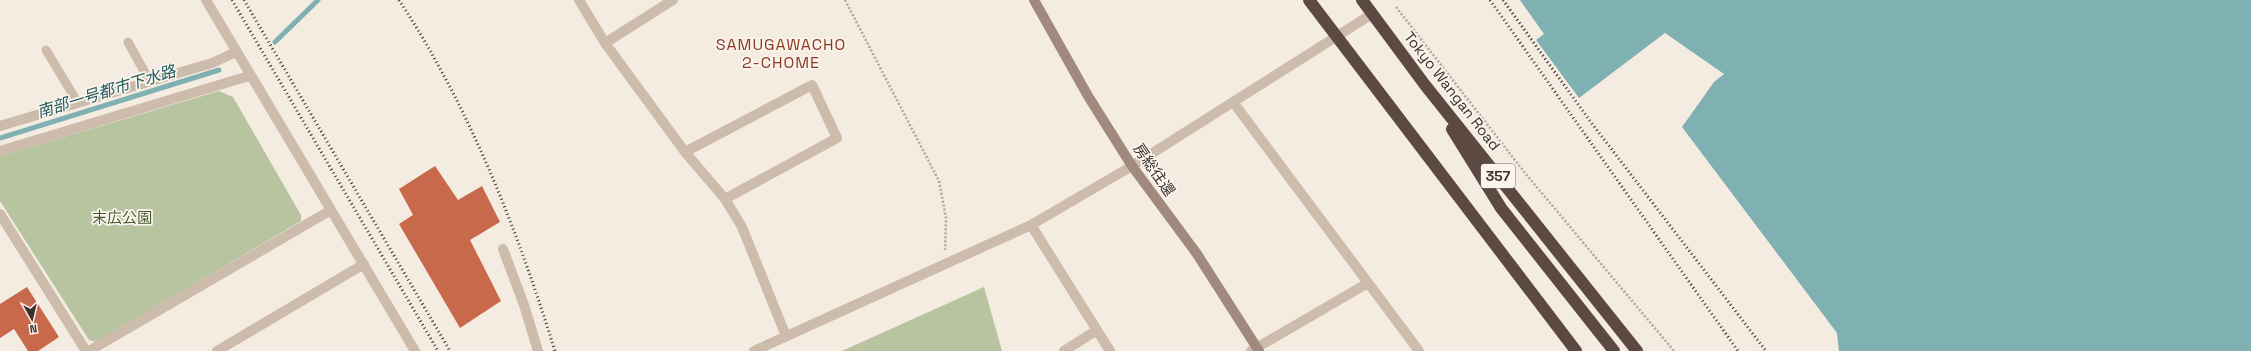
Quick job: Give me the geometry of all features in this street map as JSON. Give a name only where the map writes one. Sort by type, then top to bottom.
[{"type":"highway","points":[[1309,0],[1576,351]]},
{"type":"highway","name":"Tokyo Wangan Road","points":[[1362,0],[1425,85],[1637,351]]},
{"type":"highway","points":[[1425,85],[1501,208],[1614,351]]},
{"type":"street","points":[[206,0],[415,351]]},
{"type":"street","points":[[579,0],[605,44],[685,152],[725,199],[742,227],[786,336]]},
{"type":"street","points":[[605,44],[673,0]]},
{"type":"street","name":"房総往還","points":[[1034,0],[1088,96],[1132,166],[1197,254],[1256,350]]},
{"type":"street","points":[[754,351],[1031,225],[1132,166],[1372,14]]},
{"type":"street","points":[[0,126],[212,63],[236,52]]},
{"type":"street","points":[[0,150],[250,76]]},
{"type":"street","points":[[685,152],[812,85],[837,138],[725,199]]},
{"type":"street","points":[[1233,102],[1419,351]]},
{"type":"street","points":[[0,214],[87,351],[331,210]]},
{"type":"street","points":[[1031,225],[1110,351]]},
{"type":"street","points":[[503,249],[538,351]]},
{"type":"street","points":[[217,351],[364,264]]},
{"type":"street","points":[[1256,350],[1368,283]]},
{"type":"street","points":[[1064,351],[1097,330]]},
{"type":"lane","points":[[128,42],[150,82]]},
{"type":"lane","points":[[46,50],[78,103]]},
{"type":"path","points":[[845,0],[939,182],[946,218],[945,252],[939,266]]},
{"type":"path","points":[[1396,7],[1525,173],[1674,351]]},
{"type":"green space","name":"末広公園","points":[[219,91],[233,97],[301,215],[301,221],[96,342],[89,340],[0,201],[0,156]]},
{"type":"green space","points":[[984,287],[1002,351],[842,351]]},
{"type":"water","points":[[1520,0],[2251,0],[2251,351],[1839,351],[1837,333],[1682,127],[1714,82],[1724,74],[1665,33],[1579,98],[1536,40],[1544,34]]},
{"type":"building","points":[[435,166],[458,200],[482,186],[500,222],[470,240],[501,301],[460,328],[399,224],[413,215],[399,189]]},
{"type":"building","points":[[27,287],[59,337],[38,351],[28,351],[14,329],[0,338],[0,304]]},
{"type":"waterway","name":"南部一号都市下水路","points":[[275,42],[318,0]]},
{"type":"waterway","name":"南部一号都市下水路","points":[[0,138],[219,70]]},
{"type":"railway","points":[[232,0],[438,351]]},
{"type":"railway","points":[[244,0],[450,351]]},
{"type":"railway","points":[[399,0],[425,41],[470,126],[508,215],[525,260],[555,351]]},
{"type":"railway","points":[[1490,0],[1738,351]]},
{"type":"railway","points":[[1503,0],[1590,121],[1766,351]]},
{"type":"district","name":"SAMUGAWACHO 2-CHOME","points":[[781,53]]}]
